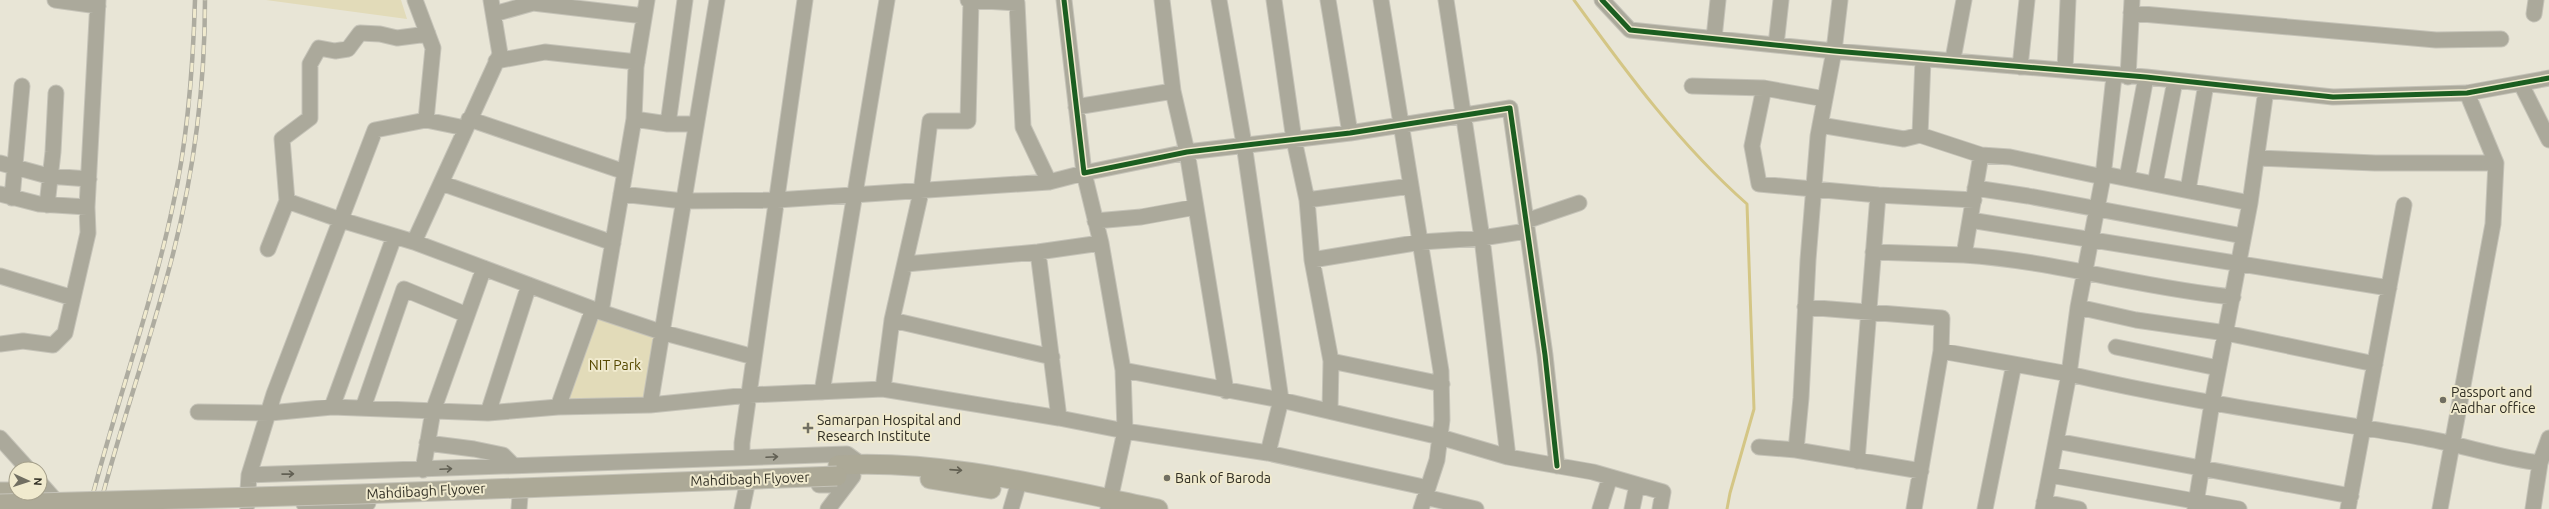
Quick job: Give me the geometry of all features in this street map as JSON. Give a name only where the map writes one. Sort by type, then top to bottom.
[{"type":"main road","points":[[847,473],[963,470],[1015,495],[1105,506],[1158,509]]},
{"type":"main road","name":"Mahdibagh Flyover","points":[[48,491],[847,473]]},
{"type":"main road","name":"Mahdibagh Flyover","points":[[0,504],[360,494],[847,473]]},
{"type":"street","points":[[0,344],[23,341],[52,345],[65,333],[88,233],[87,207],[98,3],[56,0]]},
{"type":"street","points":[[415,0],[433,48],[426,120]]},
{"type":"street","points":[[558,407],[597,310],[613,244],[634,119],[637,62],[647,0]]},
{"type":"street","points":[[668,124],[685,0]]},
{"type":"street","points":[[650,405],[717,0]]},
{"type":"street","points":[[742,458],[754,357],[805,0]]},
{"type":"street","points":[[822,392],[853,196],[887,0]]},
{"type":"street","points":[[883,389],[892,320],[906,264],[921,192],[930,121],[968,121],[970,0],[1017,1],[1022,127],[1049,182]]},
{"type":"street","points":[[1064,0],[1084,173],[1100,243],[1123,370],[1125,431],[1105,506]]},
{"type":"street","points":[[1162,0],[1173,91],[1187,152],[1226,391]]},
{"type":"street","points":[[1218,0],[1244,144],[1281,400],[1268,453]]},
{"type":"street","points":[[1274,0],[1294,140],[1307,200],[1312,260],[1331,361],[1330,411]]},
{"type":"street","points":[[1328,0],[1350,133]]},
{"type":"street","points":[[1381,0],[1442,384],[1442,420],[1437,460],[1425,498]]},
{"type":"street","points":[[1446,0],[1462,116],[1482,238],[1508,456]]},
{"type":"street","points":[[1602,0],[1630,30],[1834,51],[1924,59],[1953,59],[2121,76],[2146,77],[2333,97],[2467,93],[2549,78]]},
{"type":"street","points":[[1714,38],[1718,0]]},
{"type":"street","points":[[1776,45],[1781,0]]},
{"type":"street","points":[[1796,450],[1801,398],[1805,307],[1820,125],[1834,51],[1840,0]]},
{"type":"street","points":[[1953,59],[1964,0]]},
{"type":"street","points":[[2020,66],[2027,0]]},
{"type":"street","points":[[2065,70],[2068,0]]},
{"type":"street","points":[[414,242],[500,54],[492,7],[533,3],[644,16]]},
{"type":"street","points":[[2079,509],[2043,506],[2069,374],[2078,307],[2121,76],[2131,6],[2436,40],[2501,39]]},
{"type":"street","points":[[268,249],[287,200],[282,140],[310,118],[310,64],[319,48],[335,51],[348,49],[360,33],[380,34],[397,38],[428,34]]},
{"type":"street","points":[[496,60],[545,52],[637,62]]},
{"type":"street","points":[[1920,136],[1924,59]]},
{"type":"street","points":[[2127,178],[2146,77]]},
{"type":"street","points":[[2155,184],[2176,81]]},
{"type":"street","points":[[2188,190],[2206,84]]},
{"type":"street","points":[[2521,84],[2549,140]]},
{"type":"street","points":[[22,86],[16,167],[6,196],[47,204],[87,207]]},
{"type":"street","points":[[1692,86],[1764,88],[1824,99]]},
{"type":"street","points":[[1764,88],[1752,146],[1759,184],[1878,194],[1974,194],[2028,196],[2243,236]]},
{"type":"street","points":[[2196,506],[2218,368],[2240,264],[2243,236],[2258,158],[2266,90]]},
{"type":"street","points":[[1076,107],[1173,91]]},
{"type":"street","points":[[47,204],[48,176],[53,152],[56,93]]},
{"type":"street","points":[[2440,509],[2493,224],[2496,163],[2467,93]]},
{"type":"street","points":[[621,194],[683,201],[777,200],[921,192],[1049,182],[1084,173],[1187,152],[1244,144],[1350,133],[1510,108],[1527,226],[1557,466]]},
{"type":"street","points":[[634,119],[668,124],[696,124]]},
{"type":"street","points":[[247,505],[249,475],[270,413],[274,394],[375,130],[426,120],[467,124],[625,172]]},
{"type":"street","points":[[1820,125],[1904,139],[1920,136],[1981,155],[2010,156],[2103,176],[2109,175],[2127,178],[2250,203]]},
{"type":"street","points":[[1964,255],[1981,155]]},
{"type":"street","points":[[2258,158],[2375,164],[2496,163]]},
{"type":"street","points":[[0,163],[48,176],[89,179]]},
{"type":"street","points":[[441,183],[613,244]]},
{"type":"street","points":[[1307,200],[1411,186]]},
{"type":"street","points":[[1857,461],[1878,194]]},
{"type":"street","points":[[287,200],[341,220],[414,242],[597,310],[661,332],[754,357]]},
{"type":"street","points":[[1312,260],[1420,242],[1482,238],[1527,226],[1579,203]]},
{"type":"street","points":[[2056,441],[2202,468],[2350,503],[2404,205]]},
{"type":"street","points":[[1095,221],[1141,217],[1196,207]]},
{"type":"street","points":[[1970,220],[2389,288]]},
{"type":"street","points":[[332,407],[394,237]]},
{"type":"street","points":[[906,264],[1038,252],[1100,243]]},
{"type":"street","points":[[1038,252],[1059,418]]},
{"type":"street","points":[[1873,252],[2008,258],[2085,271],[2183,292],[2233,297]]},
{"type":"street","points":[[423,470],[426,443],[433,411],[484,268]]},
{"type":"street","points":[[0,276],[73,298]]},
{"type":"street","points":[[488,413],[529,285]]},
{"type":"street","points":[[363,408],[404,290],[467,315]]},
{"type":"street","points":[[1805,307],[1942,318],[1941,351],[1914,509]]},
{"type":"street","points":[[2078,307],[2136,320],[2226,333],[2375,364]]},
{"type":"street","points":[[892,320],[1052,357]]},
{"type":"street","points":[[2116,347],[2218,368]]},
{"type":"street","points":[[1941,351],[2069,374],[2212,403],[2452,442],[2516,460],[2540,463]]},
{"type":"street","points":[[1331,361],[1442,384]]},
{"type":"street","points":[[1985,509],[2014,364]]},
{"type":"street","points":[[1123,370],[1226,391],[1281,400],[1508,456],[1610,477],[1663,492],[1660,509]]},
{"type":"street","points":[[198,412],[270,413],[332,407],[488,413],[558,407],[650,405],[749,395],[883,389],[1059,418],[1125,431],[1268,453],[1425,498],[1476,509]]},
{"type":"street","points":[[0,438],[21,461]]},
{"type":"street","points":[[2533,509],[2540,463],[2549,438]]},
{"type":"street","points":[[426,443],[474,448],[503,455],[514,466]]},
{"type":"street","points":[[1759,447],[1796,450],[1921,471]]},
{"type":"street","points":[[249,475],[847,454],[847,473],[828,509]]},
{"type":"street","points":[[153,509],[158,506],[202,507],[247,505],[520,502],[747,485],[847,473]]},
{"type":"street","points":[[2050,475],[2196,506],[2239,509]]},
{"type":"street","points":[[1600,509],[1610,477]]},
{"type":"street","points":[[742,509],[747,485]]},
{"type":"street","points":[[1632,509],[1637,485]]},
{"type":"street","points":[[48,492],[64,509]]},
{"type":"green space","points":[[266,0],[401,0],[407,19]]},
{"type":"green space","name":"NIT Park","points":[[593,309],[661,332],[650,405],[558,407]]},
{"type":"waterway","points":[[1574,0],[1634,81],[1676,132],[1722,181],[1747,204],[1754,409],[1730,493],[1727,509]]},
{"type":"railway","points":[[89,509],[144,320],[173,205],[189,103],[195,0]]},
{"type":"railway","points":[[99,509],[173,254],[187,191],[197,128],[203,64],[205,0]]},
{"type":"cycle path","points":[[1064,0],[1084,173],[1187,152],[1350,133],[1510,108],[1545,355],[1557,466]]},
{"type":"cycle path","points":[[1602,0],[1630,30],[1834,51],[2146,77],[2333,97],[2467,93],[2549,78]]},
{"type":"place","name":"Passport and Aadhar office","points":[[2443,400]]},
{"type":"place","name":"Samarpan Hospital and Research Institute","points":[[808,428]]},
{"type":"place","name":"Bank of Baroda","points":[[1167,478]]}]
